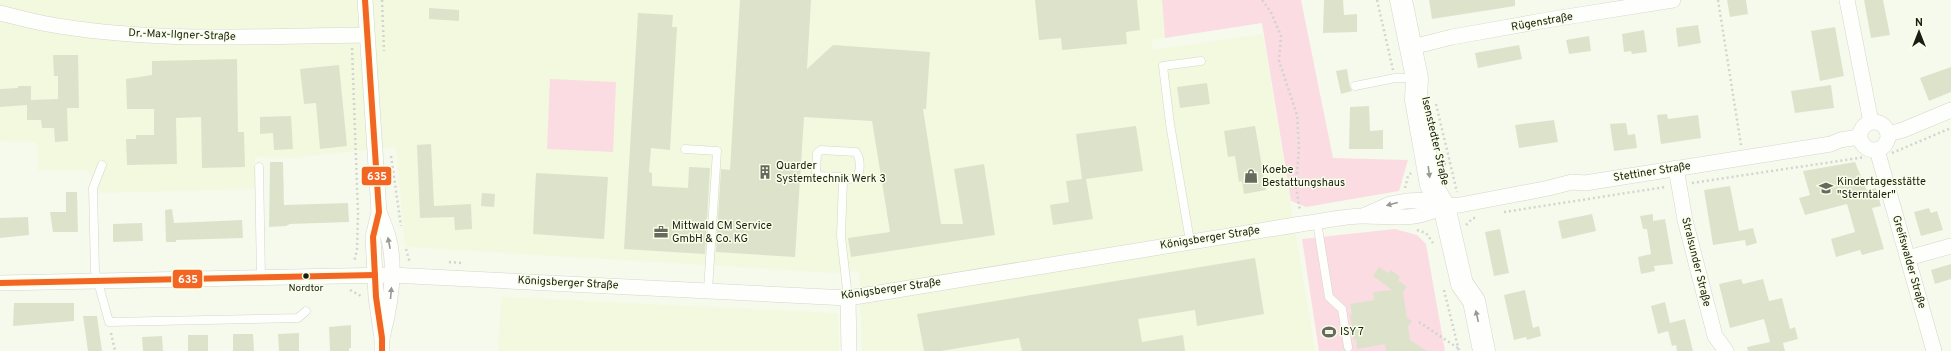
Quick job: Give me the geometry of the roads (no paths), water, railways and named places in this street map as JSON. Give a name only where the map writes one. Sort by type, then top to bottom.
[{"type":"street","points":[[365,0],[359,35],[379,212],[391,249],[390,298],[382,344]]},
{"type":"street","name":"Isenstedter Straße","points":[[1401,0],[1412,47],[1417,78],[1416,100],[1431,185],[1452,205],[1453,286],[1459,302],[1463,350]]},
{"type":"street","name":"Rügenstraße","points":[[1412,47],[1452,37],[1673,0]]},
{"type":"street","points":[[1847,0],[1871,122]]},
{"type":"street","name":"Dr.-Max-Ilgner-Straße","points":[[0,13],[46,24],[97,31],[203,38],[359,35]]},
{"type":"street","points":[[1888,134],[1904,130],[1951,110]]},
{"type":"street","points":[[1871,122],[1883,125],[1888,134],[1887,143],[1878,152],[1867,149],[1860,142],[1859,138],[1862,128],[1871,122]]},
{"type":"street","name":"Stettiner Straße","points":[[1452,205],[1549,188],[1563,184],[1743,158],[1831,144],[1840,140],[1859,138]]},
{"type":"street","name":"Greifswalder Straße","points":[[1878,152],[1934,351]]},
{"type":"street","name":"Stralsunder Straße","points":[[1676,168],[1685,220],[1715,336],[1726,351]]},
{"type":"street","name":"Königsberger Straße","points":[[0,283],[391,275],[411,268],[708,290],[848,298],[1190,241],[1306,218],[1362,216],[1408,217],[1430,214],[1452,205]]},
{"type":"street","points":[[379,212],[373,237],[376,297],[382,344]]},
{"type":"street","points":[[1908,258],[1951,246]]},
{"type":"street","name":"Isenstedter Straße","points":[[1453,286],[1474,301],[1484,351]]},
{"type":"street","points":[[848,298],[849,351]]},
{"type":"lane","points":[[1190,241],[1172,132],[1164,66],[1201,60]]},
{"type":"lane","points":[[1355,86],[1395,78],[1417,78]]},
{"type":"lane","points":[[685,149],[717,151],[708,290]]},
{"type":"lane","points":[[821,150],[856,152],[860,156],[859,174],[856,178],[843,180],[840,177],[819,176],[816,172],[816,153],[821,150]]},
{"type":"lane","points":[[102,165],[93,188],[95,271],[99,280],[109,322],[298,318],[306,311]]},
{"type":"lane","points":[[259,166],[261,277]]},
{"type":"lane","points":[[843,180],[842,236],[848,298]]},
{"type":"lane","points":[[1306,218],[1329,297],[1342,309],[1348,347]]},
{"type":"place","name":"Quarder Systemtechnik Werk 3","points":[[765,172]]},
{"type":"place","name":"Koebe Bestattungshaus","points":[[1251,176]]},
{"type":"place","name":"Kindertagesstätte \"Sterntaler\"","points":[[1826,188]]},
{"type":"place","name":"Mittwald CM Service GmbH & Co. KG","points":[[661,232]]},
{"type":"place","name":"Nordtor","points":[[306,276]]},
{"type":"place","name":"ISY 7","points":[[1329,332]]}]
